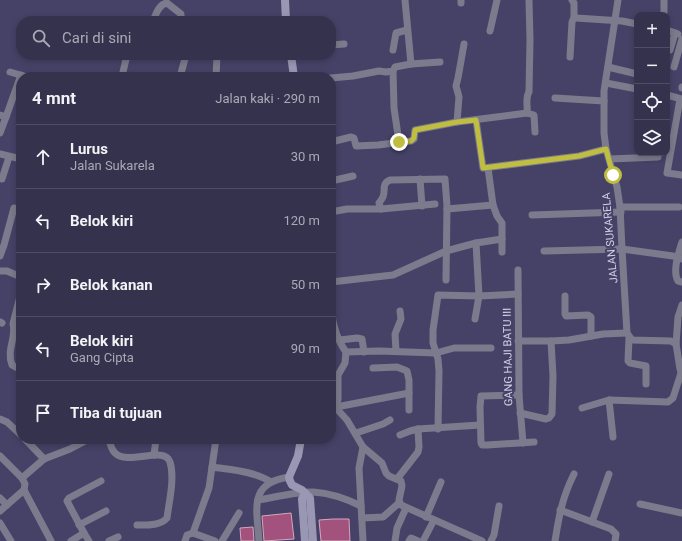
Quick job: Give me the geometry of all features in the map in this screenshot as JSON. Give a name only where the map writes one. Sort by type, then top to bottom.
[{"type":"street","points":[[284,16],[285,0]]},
{"type":"street","points":[[405,0],[411,64]]},
{"type":"street","points":[[490,31],[497,0]]},
{"type":"street","points":[[527,113],[530,40],[529,0]]},
{"type":"street","name":"JALAN SUKARELA","points":[[618,0],[604,101],[604,133],[606,149],[610,159],[621,210],[628,335],[628,361],[630,363],[646,366],[646,384]]},
{"type":"street","points":[[664,0],[664,12]]},
{"type":"street","points":[[570,57],[574,1]]},
{"type":"street","points":[[155,16],[163,3],[167,3],[181,14],[181,16]]},
{"type":"street","points":[[574,17],[578,19],[634,24]]},
{"type":"street","points":[[393,50],[396,33],[407,30]]},
{"type":"street","points":[[670,50],[678,34]]},
{"type":"street","points":[[674,67],[682,39]]},
{"type":"street","points":[[336,45],[344,44]]},
{"type":"street","points":[[457,122],[459,97],[456,86],[464,44]]},
{"type":"street","points":[[123,72],[126,60]]},
{"type":"street","points":[[181,72],[185,60]]},
{"type":"street","points":[[216,72],[217,60]]},
{"type":"street","points":[[292,60],[293,72]]},
{"type":"street","points":[[399,142],[394,108],[393,72],[395,67],[411,64],[440,62]]},
{"type":"street","points":[[608,68],[634,73]]},
{"type":"street","points":[[336,78],[379,71],[393,72]]},
{"type":"street","points":[[10,72],[16,74]]},
{"type":"street","points":[[606,83],[634,88]]},
{"type":"street","points":[[0,133],[3,116],[16,91]]},
{"type":"street","points":[[670,97],[681,99],[667,172],[682,175]]},
{"type":"street","points":[[555,98],[604,101]]},
{"type":"street","points":[[336,141],[351,137],[354,138],[356,146],[378,146],[411,141],[414,138],[415,130],[457,122],[527,113],[534,115],[536,132]]},
{"type":"street","points":[[476,120],[483,168],[579,156],[606,149]]},
{"type":"street","points":[[0,154],[16,158]]},
{"type":"street","points":[[2,178],[9,157]]},
{"type":"street","points":[[610,159],[658,157]]},
{"type":"street","points":[[488,168],[495,214],[502,223],[502,252]]},
{"type":"street","points":[[336,180],[353,176]]},
{"type":"street","points":[[420,179],[422,206]]},
{"type":"street","points":[[381,209],[379,203],[383,197],[384,185],[390,180],[444,179],[446,209],[446,280]]},
{"type":"street","points":[[336,211],[347,209],[381,209],[435,204]]},
{"type":"street","points":[[446,209],[493,205]]},
{"type":"street","points":[[532,215],[679,207]]},
{"type":"street","points":[[0,256],[14,208]]},
{"type":"street","points":[[336,281],[393,275],[446,251],[476,243],[502,240]]},
{"type":"street","points":[[682,242],[676,278],[678,281],[682,282]]},
{"type":"street","points":[[475,319],[479,296],[476,243]]},
{"type":"street","points":[[544,251],[622,249],[680,258]]},
{"type":"street","name":"GANG HAJI BATU III","points":[[518,270],[520,413],[523,443]]},
{"type":"street","points":[[0,271],[16,276]]},
{"type":"street","points":[[438,429],[439,371],[438,359],[433,343],[433,330],[438,295],[479,296],[518,294]]},
{"type":"street","points":[[564,296],[566,316],[588,315],[591,317],[591,336]]},
{"type":"street","points":[[582,408],[609,400],[668,402],[673,398],[681,374],[676,344],[682,306]]},
{"type":"street","points":[[396,351],[395,334],[401,320],[400,311]]},
{"type":"street","points":[[16,312],[9,350],[12,365],[16,367]]},
{"type":"street","points":[[336,333],[340,340],[341,347],[346,352],[396,351],[436,353],[454,348],[491,348]]},
{"type":"street","points":[[518,341],[569,340],[603,334],[628,335],[632,340],[671,341],[676,344]]},
{"type":"street","points":[[340,340],[362,339],[364,352]]},
{"type":"street","points":[[520,413],[546,418],[549,418],[552,414],[553,376],[551,341]]},
{"type":"street","points":[[336,404],[338,399],[338,375],[344,363],[346,352]]},
{"type":"street","points":[[373,368],[397,367],[404,369],[408,374],[409,410]]},
{"type":"street","points":[[336,408],[409,393]]},
{"type":"street","points":[[520,395],[481,396],[480,425],[482,445],[534,442]]},
{"type":"street","points":[[609,400],[612,437]]},
{"type":"street","points":[[336,410],[356,433],[364,447],[379,459],[386,473],[400,481],[402,486],[399,503],[383,518],[362,518]]},
{"type":"street","points":[[0,419],[7,422],[16,430]]},
{"type":"street","points":[[356,433],[383,424],[390,420]]},
{"type":"street","points":[[400,435],[418,429],[438,429],[480,425]]},
{"type":"street","points":[[397,479],[418,452],[418,429]]},
{"type":"street","points":[[30,444],[42,457]]},
{"type":"street","points":[[22,478],[42,457],[80,444]]},
{"type":"street","points":[[111,444],[114,452],[118,456],[127,458],[154,455],[167,457],[170,460],[172,476],[166,518],[162,522],[156,524],[137,525]]},
{"type":"street","points":[[154,455],[155,444]]},
{"type":"street","points":[[185,541],[188,535],[193,533],[209,488],[215,444]]},
{"type":"street","points":[[300,444],[298,456],[289,477],[292,485],[310,498],[308,528],[305,541]]},
{"type":"street","points":[[363,541],[359,468],[364,447]]},
{"type":"street","points":[[0,456],[22,478],[25,484],[24,490],[52,541]]},
{"type":"street","points":[[212,467],[241,471],[265,478],[271,482]]},
{"type":"street","points":[[555,541],[560,510],[566,490],[574,474]]},
{"type":"street","points":[[592,522],[608,474]]},
{"type":"street","points":[[259,541],[257,507],[261,491],[265,485],[271,482],[289,477]]},
{"type":"street","points":[[89,541],[67,503],[67,499],[101,481]]},
{"type":"street","points":[[426,517],[441,482]]},
{"type":"street","points":[[0,511],[24,490]]},
{"type":"street","points":[[258,500],[305,493],[323,493],[361,506]]},
{"type":"street","points":[[0,498],[7,505]]},
{"type":"street","points":[[399,503],[406,508],[482,541]]},
{"type":"street","points":[[640,504],[682,513]]},
{"type":"street","points":[[491,541],[494,535],[499,506]]},
{"type":"street","points":[[395,541],[397,528],[406,508]]},
{"type":"street","points":[[560,510],[613,530],[616,534],[615,541]]},
{"type":"street","points":[[79,525],[106,511]]},
{"type":"street","points":[[222,541],[239,513]]},
{"type":"street","points":[[423,541],[434,520]]},
{"type":"street","points":[[0,523],[11,541]]},
{"type":"street","points":[[308,528],[313,541]]},
{"type":"street","points":[[71,541],[84,533]]},
{"type":"street","points":[[193,533],[215,541]]},
{"type":"street","points":[[109,541],[118,537]]},
{"type":"street","points":[[409,541],[411,538],[418,541]]},
{"type":"building","points":[[291,513],[294,539],[264,541],[262,516]]},
{"type":"building","points":[[349,519],[350,541],[321,541],[319,520]]},
{"type":"building","points":[[253,527],[254,541],[241,541],[240,528]]},
{"type":"route","points":[[399,142],[413,140],[415,130],[476,120],[483,168],[579,156],[606,149],[610,159],[613,175]]}]
